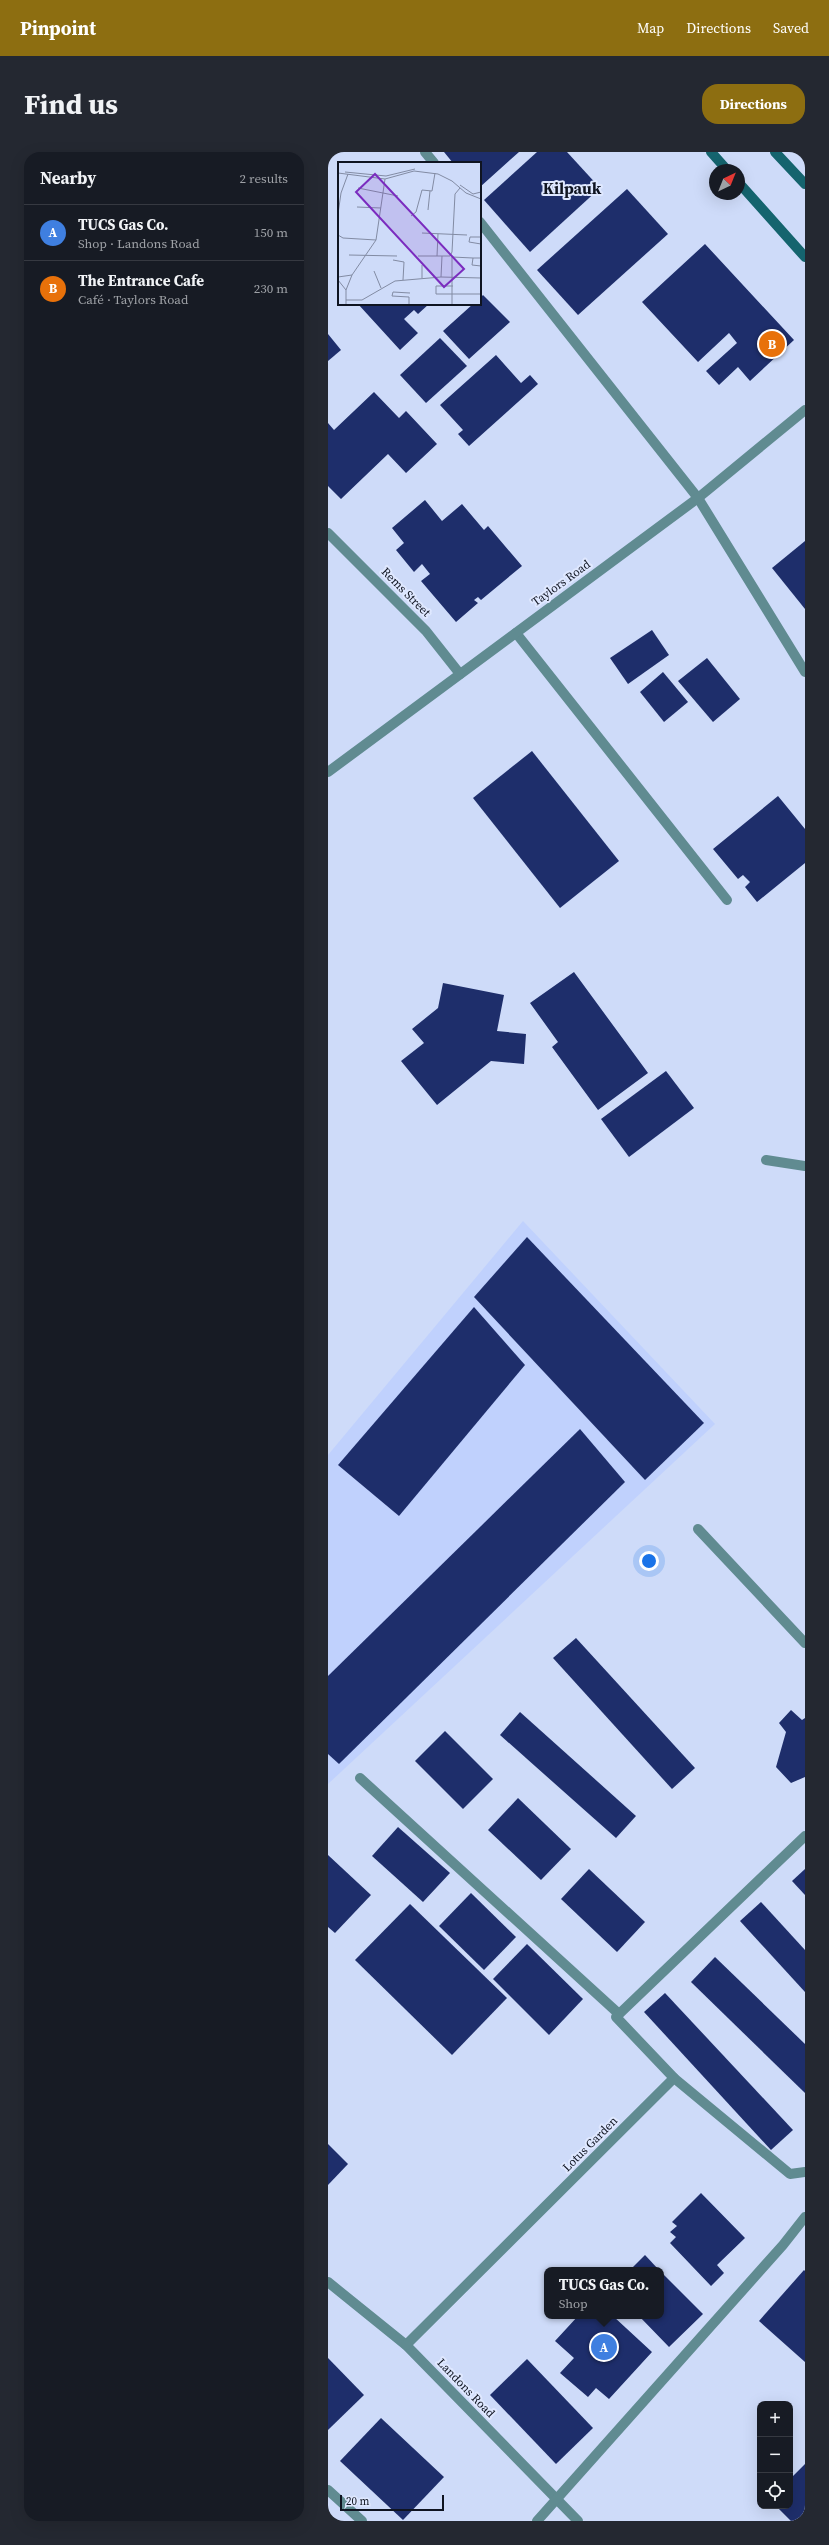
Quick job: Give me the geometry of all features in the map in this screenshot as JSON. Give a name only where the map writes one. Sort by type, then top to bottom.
[{"type":"main road","points":[[710,152],[721,164]]},
{"type":"main road","points":[[775,152],[805,184]]},
{"type":"main road","points":[[745,191],[805,257]]},
{"type":"street","points":[[425,152],[433,162]]},
{"type":"street","points":[[481,223],[698,498],[805,672]]},
{"type":"street","name":"Taylors Road","points":[[328,772],[698,498],[805,410]]},
{"type":"street","name":"Rems Street","points":[[328,533],[426,631],[460,674]]},
{"type":"street","points":[[516,633],[727,900]]},
{"type":"street","points":[[766,1160],[805,1166]]},
{"type":"street","points":[[698,1529],[805,1643]]},
{"type":"street","points":[[360,1778],[619,2014]]},
{"type":"street","points":[[805,1836],[616,2017],[674,2078],[790,2174],[805,2172]]},
{"type":"street","name":"Lotus Garden","points":[[406,2344],[674,2078]]},
{"type":"street","points":[[537,2521],[783,2245],[805,2217]]},
{"type":"street","name":"Landons Road","points":[[328,2282],[406,2344],[578,2521]]},
{"type":"street","points":[[328,2490],[362,2521]]},
{"type":"shaded area","points":[[523,1221],[715,1424],[328,1784],[328,1455]]},
{"type":"building","points":[[444,152],[519,152],[481,186],[481,162],[452,162]]},
{"type":"building","points":[[537,152],[567,152],[600,188],[530,252],[484,200]]},
{"type":"building","points":[[627,189],[668,234],[578,315],[537,270]]},
{"type":"building","points":[[705,244],[794,340],[750,381],[738,367],[719,385],[706,371],[737,343],[729,333],[698,362],[642,302]]},
{"type":"building","points":[[483,295],[510,322],[469,359],[443,331],[472,305],[481,305],[481,297]]},
{"type":"building","points":[[359,305],[428,305],[418,314],[414,310],[404,319],[418,333],[400,350]]},
{"type":"building","points":[[328,334],[341,350],[328,361]]},
{"type":"building","points":[[440,338],[467,366],[426,403],[400,375]]},
{"type":"building","points":[[496,355],[521,383],[530,375],[538,384],[469,446],[458,434],[463,430],[440,405]]},
{"type":"building","points":[[374,392],[399,418],[406,411],[437,444],[406,473],[388,454],[341,499],[328,486],[328,423],[334,430]]},
{"type":"building","points":[[425,500],[442,521],[462,504],[484,530],[488,526],[522,566],[481,600],[478,597],[474,600],[478,603],[456,622],[421,581],[430,574],[422,564],[414,572],[396,550],[404,543],[392,528]]},
{"type":"building","points":[[805,541],[805,609],[772,568]]},
{"type":"building","points":[[652,630],[669,655],[628,684],[610,658]]},
{"type":"building","points":[[707,658],[740,699],[713,722],[678,681]]},
{"type":"building","points":[[663,672],[688,702],[664,722],[640,692]]},
{"type":"building","points":[[532,751],[619,861],[560,908],[473,798]]},
{"type":"building","points":[[778,796],[805,829],[805,863],[757,902],[745,887],[750,882],[743,875],[738,879],[713,849]]},
{"type":"building","points":[[574,972],[648,1073],[598,1110],[552,1047],[558,1042],[530,1003]]},
{"type":"building","points":[[443,983],[504,995],[497,1031],[526,1034],[524,1064],[491,1061],[437,1105],[401,1061],[424,1043],[412,1029],[438,1008]]},
{"type":"building","points":[[666,1071],[694,1108],[629,1157],[601,1119]]},
{"type":"building","points":[[527,1237],[704,1423],[645,1480],[474,1297]]},
{"type":"building","points":[[474,1307],[525,1365],[399,1516],[338,1465]]},
{"type":"building","points":[[580,1429],[625,1482],[339,1764],[328,1754],[328,1676]]},
{"type":"building","points":[[576,1638],[695,1768],[672,1789],[553,1658]]},
{"type":"building","points":[[791,1710],[802,1720],[805,1718],[805,1777],[791,1783],[776,1767],[786,1732],[779,1723]]},
{"type":"building","points":[[520,1712],[636,1816],[616,1838],[500,1735]]},
{"type":"building","points":[[445,1731],[493,1779],[463,1809],[415,1761]]},
{"type":"building","points":[[518,1798],[571,1849],[541,1880],[488,1830]]},
{"type":"building","points":[[398,1827],[450,1873],[423,1902],[372,1856]]},
{"type":"building","points":[[328,1855],[371,1895],[335,1933],[328,1927]]},
{"type":"building","points":[[589,1869],[645,1922],[617,1952],[561,1899]]},
{"type":"building","points":[[805,1869],[805,1895],[792,1881]]},
{"type":"building","points":[[471,1893],[516,1937],[484,1970],[439,1926]]},
{"type":"building","points":[[761,1902],[805,1950],[805,1992],[740,1921]]},
{"type":"building","points":[[410,1904],[507,1998],[452,2055],[355,1960]]},
{"type":"building","points":[[527,1944],[583,1999],[549,2035],[493,1979]]},
{"type":"building","points":[[715,1957],[805,2044],[805,2093],[691,1982]]},
{"type":"building","points":[[665,1993],[793,2130],[771,2150],[644,2012]]},
{"type":"building","points":[[328,2144],[348,2164],[328,2185]]},
{"type":"building","points":[[701,2193],[745,2238],[717,2265],[724,2273],[711,2286],[670,2243],[676,2237],[670,2232],[677,2226],[672,2222]]},
{"type":"building","points":[[645,2255],[656,2267],[633,2267]]},
{"type":"building","points":[[804,2270],[805,2271],[805,2362],[759,2321]]},
{"type":"building","points":[[664,2275],[703,2314],[669,2347],[642,2319],[664,2319]]},
{"type":"building","points":[[575,2319],[616,2319],[652,2352],[609,2399],[596,2388],[588,2397],[560,2373],[574,2358],[555,2341]]},
{"type":"building","points":[[328,2358],[364,2395],[328,2430]]},
{"type":"building","points":[[527,2359],[593,2428],[556,2464],[490,2395]]},
{"type":"building","points":[[381,2418],[444,2477],[403,2520],[340,2461]]},
{"type":"building","points":[[805,2464],[805,2521],[791,2521],[779,2509],[793,2509],[793,2476]]},
{"type":"place","name":"The Entrance Cafe","points":[[772,344]]},
{"type":"place","name":"TUCS Gas Co.","points":[[604,2347]]},
{"type":"district","name":"Kilpauk","points":[[572,188]]}]
